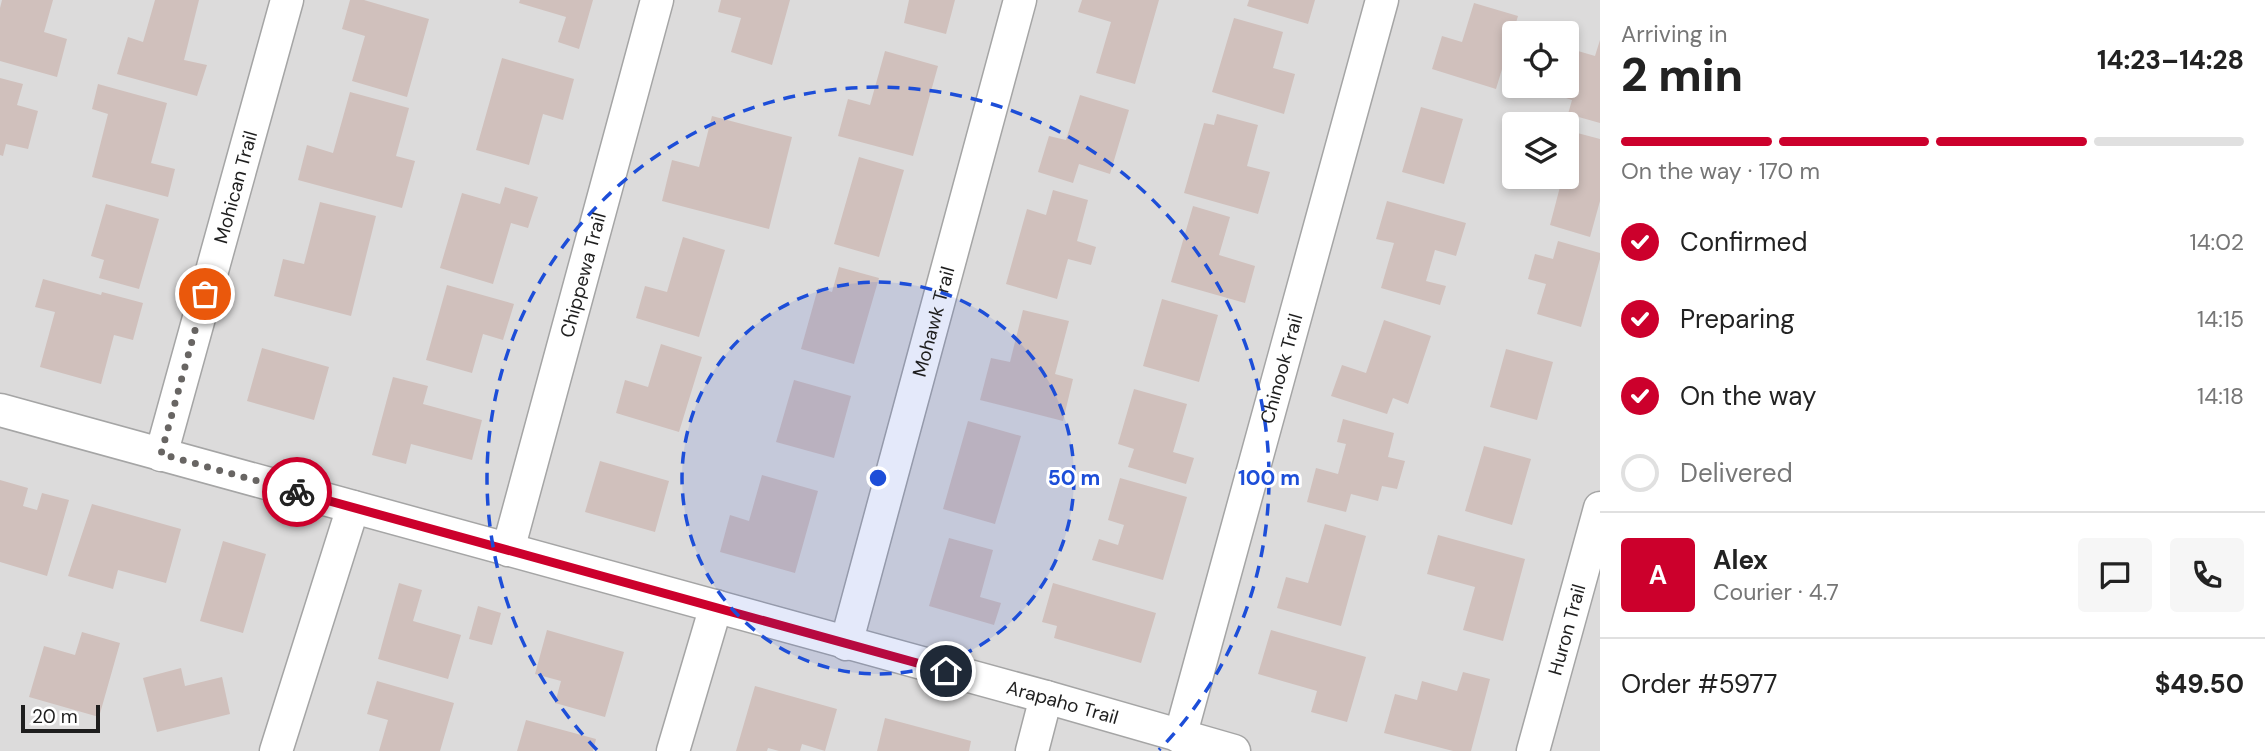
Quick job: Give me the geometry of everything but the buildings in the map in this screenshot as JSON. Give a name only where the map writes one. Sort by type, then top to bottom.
[{"type":"street","name":"Mohican Trail","points":[[161,454],[287,0]]},
{"type":"street","name":"Chippewa Trail","points":[[508,550],[657,0]]},
{"type":"street","name":"Mohawk Trail","points":[[846,644],[1020,0]]},
{"type":"street","name":"Chinook Trail","points":[[1180,737],[1382,0]]},
{"type":"street","name":"Arapaho Trail","points":[[0,410],[1234,751]]},
{"type":"street","points":[[276,751],[353,507]]},
{"type":"street","name":"Huron Trail","points":[[1533,751],[1600,508]]},
{"type":"street","points":[[673,751],[716,607]]},
{"type":"street","points":[[1032,751],[1046,697]]},
{"type":"shaded area","points":[[0,0],[1600,0],[1600,751],[0,751]]},
{"type":"way so far","points":[[205,294],[161,454],[297,492]]},
{"type":"route","points":[[297,492],[946,671]]}]
